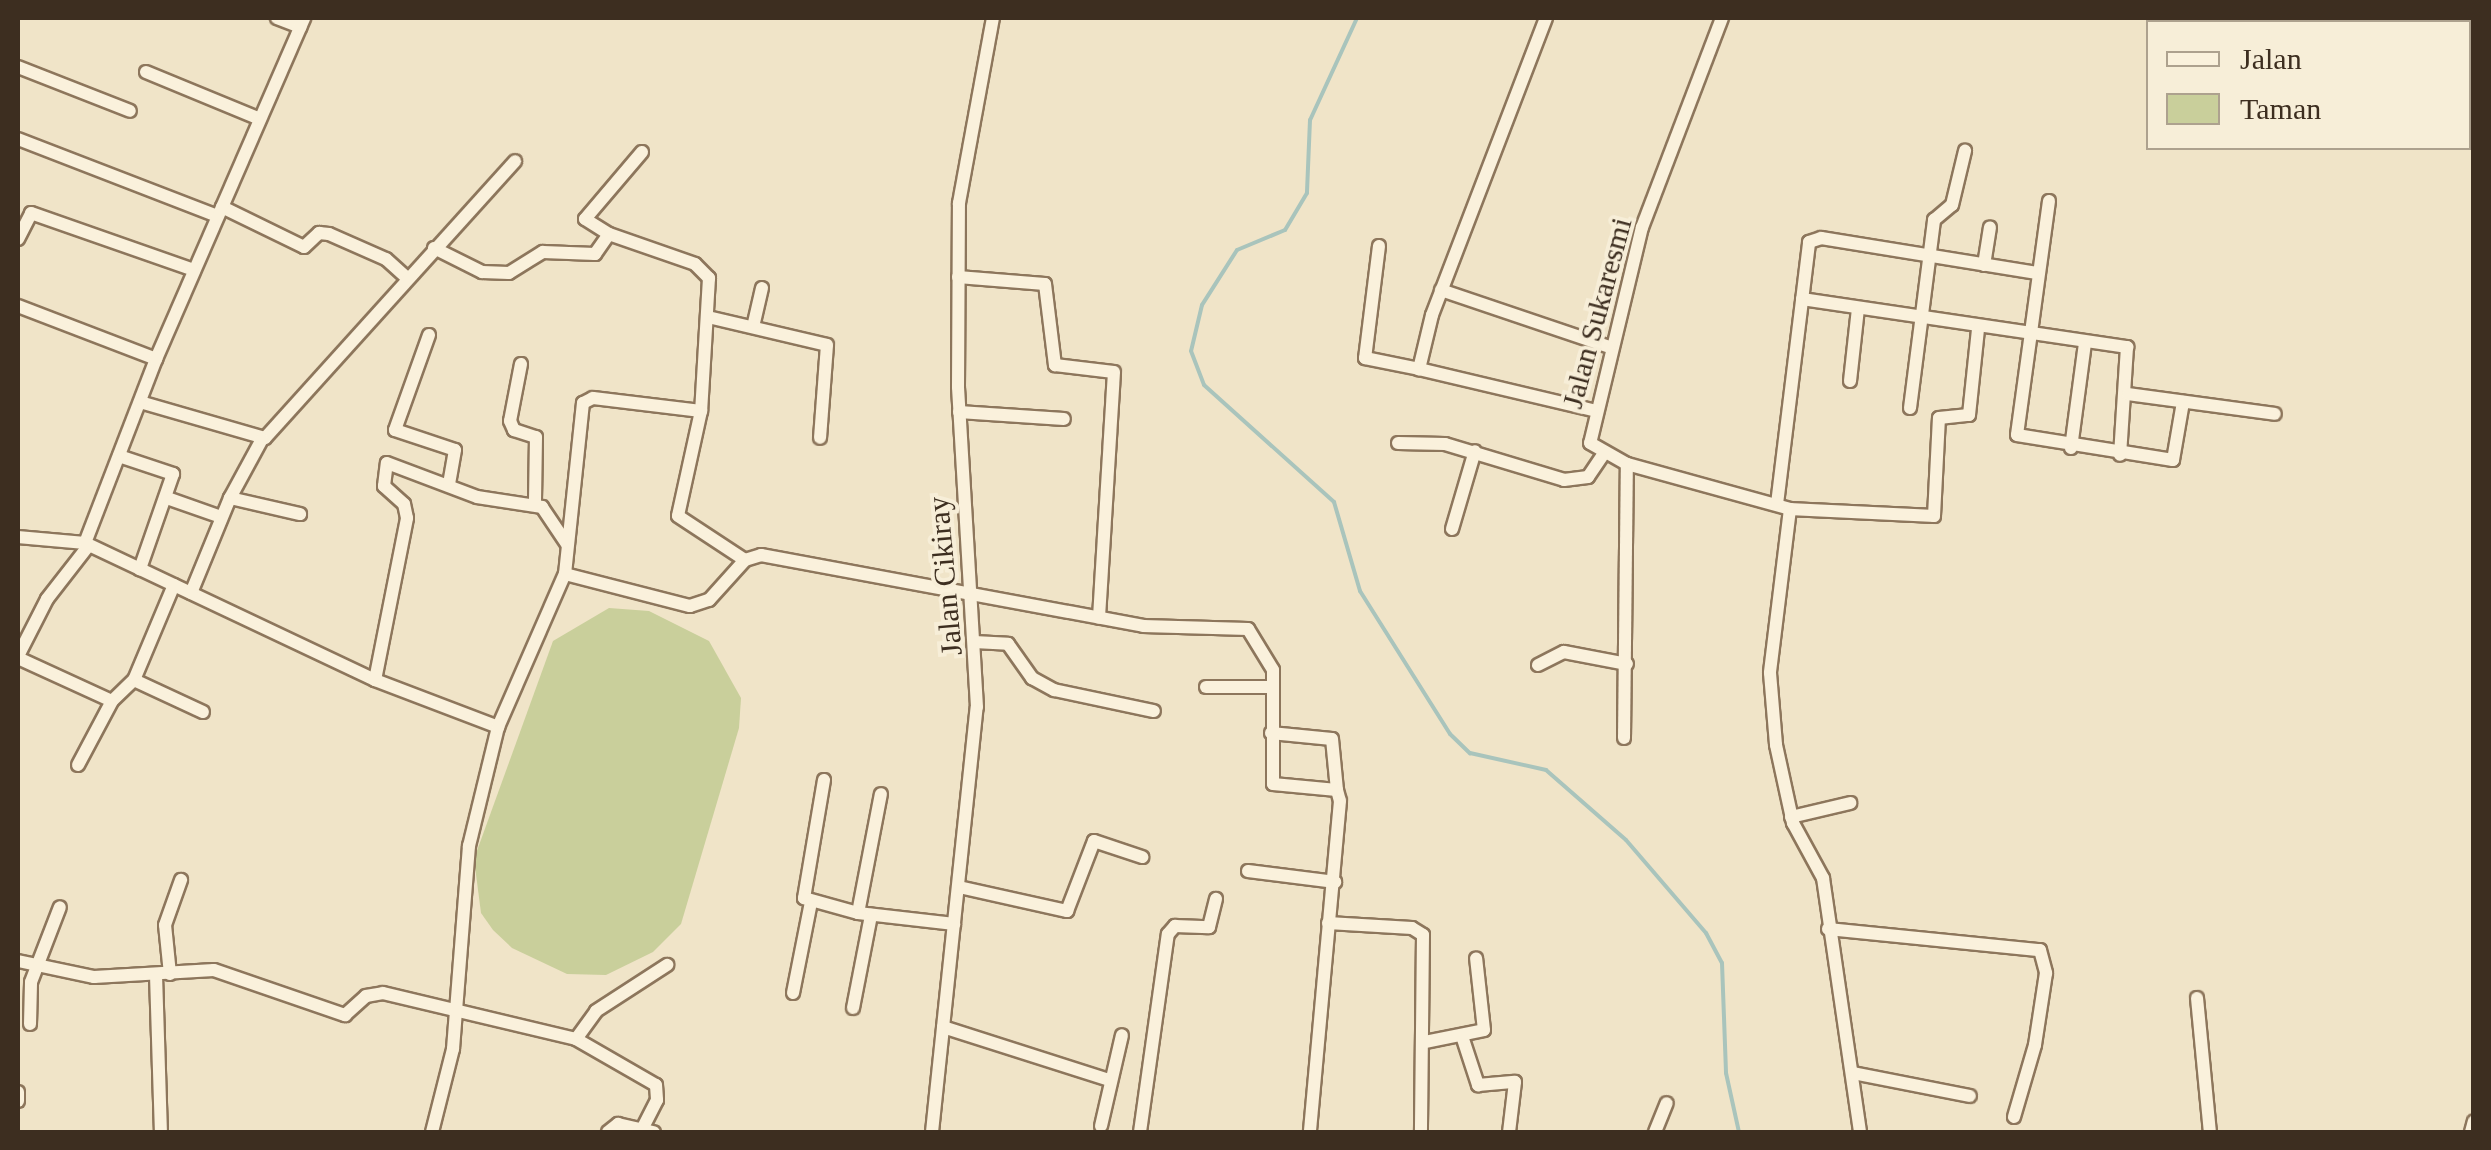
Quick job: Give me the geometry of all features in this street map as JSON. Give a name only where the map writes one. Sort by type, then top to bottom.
[{"type":"street","points":[[112,700],[18,657],[47,599],[88,544],[156,359],[302,22],[277,18]]},
{"type":"street","name":"Jalan Cikiray","points":[[932,1132],[977,707],[974,642],[966,595],[959,412],[960,188],[993,18]]},
{"type":"street","points":[[1419,369],[1441,290],[1546,18]]},
{"type":"street","name":"Jalan Sukaresmi","points":[[1603,456],[1590,443],[1609,347],[1642,228],[1722,18]]},
{"type":"street","points":[[18,67],[130,111]]},
{"type":"street","points":[[146,72],[260,119]]},
{"type":"street","points":[[18,139],[220,212],[304,247],[324,232],[386,260],[407,278]]},
{"type":"street","points":[[1910,408],[1935,216],[1952,206],[1966,151]]},
{"type":"street","points":[[642,152],[586,212],[589,224],[700,267],[709,278],[702,411],[678,516],[744,560]]},
{"type":"street","points":[[191,592],[230,498],[262,439],[514,161]]},
{"type":"street","points":[[2048,201],[2017,435],[2072,448],[2175,460],[2182,402]]},
{"type":"street","points":[[18,238],[32,213],[194,270]]},
{"type":"street","points":[[1984,265],[1990,226]]},
{"type":"street","points":[[434,248],[482,272],[509,272],[542,252],[595,254],[609,234]]},
{"type":"street","points":[[1860,1132],[1823,878],[1792,818],[1769,687],[1808,246],[1816,239],[2038,273]]},
{"type":"street","points":[[1379,246],[1366,360],[1596,411]]},
{"type":"street","points":[[958,278],[1045,284],[1055,365],[1114,372],[1100,618]]},
{"type":"street","points":[[753,327],[762,288]]},
{"type":"street","points":[[1441,290],[1609,347]]},
{"type":"street","points":[[1802,298],[1978,329],[2130,349],[2120,455]]},
{"type":"street","points":[[18,306],[156,359]]},
{"type":"street","points":[[1850,381],[1858,308]]},
{"type":"street","points":[[708,316],[829,347],[820,438]]},
{"type":"street","points":[[1398,443],[1475,451],[1525,472],[1576,480],[1591,475],[1603,456],[1784,506],[1934,516],[1939,418],[1968,416],[1978,329]]},
{"type":"street","points":[[429,335],[395,430],[455,450],[448,484]]},
{"type":"street","points":[[2072,448],[2085,343]]},
{"type":"street","points":[[521,364],[510,421],[514,430],[536,438],[535,504]]},
{"type":"street","points":[[2128,394],[2275,414]]},
{"type":"street","points":[[432,1132],[458,1014],[466,862],[498,727],[565,574],[585,400],[702,411]]},
{"type":"street","points":[[140,402],[262,439]]},
{"type":"street","points":[[959,412],[1064,419]]},
{"type":"street","points":[[1452,529],[1475,451]]},
{"type":"street","points":[[119,456],[173,474],[140,569]]},
{"type":"street","points":[[375,680],[407,518],[404,504],[384,486],[385,466],[393,461],[477,497],[535,504],[550,513],[567,544]]},
{"type":"street","points":[[1624,738],[1627,464]]},
{"type":"street","points":[[167,498],[221,518]]},
{"type":"street","points":[[230,498],[300,514]]},
{"type":"street","points":[[18,537],[88,544],[375,680],[498,727]]},
{"type":"street","points":[[565,574],[690,606],[710,600],[744,560],[772,556],[1143,626],[1244,628],[1272,667],[1272,784],[1337,790]]},
{"type":"street","points":[[78,765],[112,700],[134,680],[174,585]]},
{"type":"street","points":[[974,642],[1008,644],[1032,678],[1054,690],[1154,711]]},
{"type":"street","points":[[1538,664],[1564,652],[1627,664]]},
{"type":"street","points":[[134,680],[202,712]]},
{"type":"street","points":[[1206,687],[1273,688]]},
{"type":"street","points":[[1271,733],[1332,739],[1337,790],[1335,882],[1310,1132]]},
{"type":"street","points":[[824,780],[802,891],[811,902],[864,914],[954,924]]},
{"type":"street","points":[[853,1008],[881,794]]},
{"type":"street","points":[[1792,818],[1850,803]]},
{"type":"street","points":[[958,887],[1067,911],[1094,841],[1142,857]]},
{"type":"street","points":[[1248,871],[1335,882]]},
{"type":"street","points":[[160,1132],[166,925],[182,880]]},
{"type":"street","points":[[1140,1132],[1168,934],[1176,926],[1210,927],[1216,899]]},
{"type":"street","points":[[793,993],[811,902]]},
{"type":"street","points":[[30,1024],[36,966],[60,907]]},
{"type":"street","points":[[1328,924],[1420,931],[1425,1042],[1421,1132]]},
{"type":"street","points":[[1828,929],[2040,950],[2046,973],[2035,1045],[2014,1117]]},
{"type":"street","points":[[1425,1042],[1462,1036],[1486,1026],[1476,958]]},
{"type":"street","points":[[18,961],[94,977],[226,972],[340,1014],[383,994],[576,1040],[656,1085],[656,1100],[645,1132],[618,1124],[608,1132]]},
{"type":"street","points":[[576,1040],[596,1011],[667,965]]},
{"type":"street","points":[[2197,998],[2210,1132]]},
{"type":"street","points":[[943,1027],[1110,1080]]},
{"type":"street","points":[[1101,1126],[1122,1036]]},
{"type":"street","points":[[1462,1036],[1478,1084],[1515,1082],[1509,1132]]},
{"type":"street","points":[[1853,1073],[1970,1096]]},
{"type":"street","points":[[18,1092],[18,1101]]},
{"type":"street","points":[[1654,1132],[1666,1103]]},
{"type":"street","points":[[2472,1132],[2474,1121]]},
{"type":"green space","points":[[609,608],[649,611],[709,641],[741,698],[739,728],[681,924],[653,952],[606,975],[567,974],[512,948],[493,930],[481,913],[474,859],[553,641]]},
{"type":"waterway","points":[[1357,18],[1310,120],[1307,193],[1285,230],[1237,250],[1202,305],[1191,351],[1204,385],[1334,502],[1360,591],[1450,734],[1470,753],[1546,770],[1626,840],[1706,933],[1722,963],[1726,1073],[1739,1132]]}]
